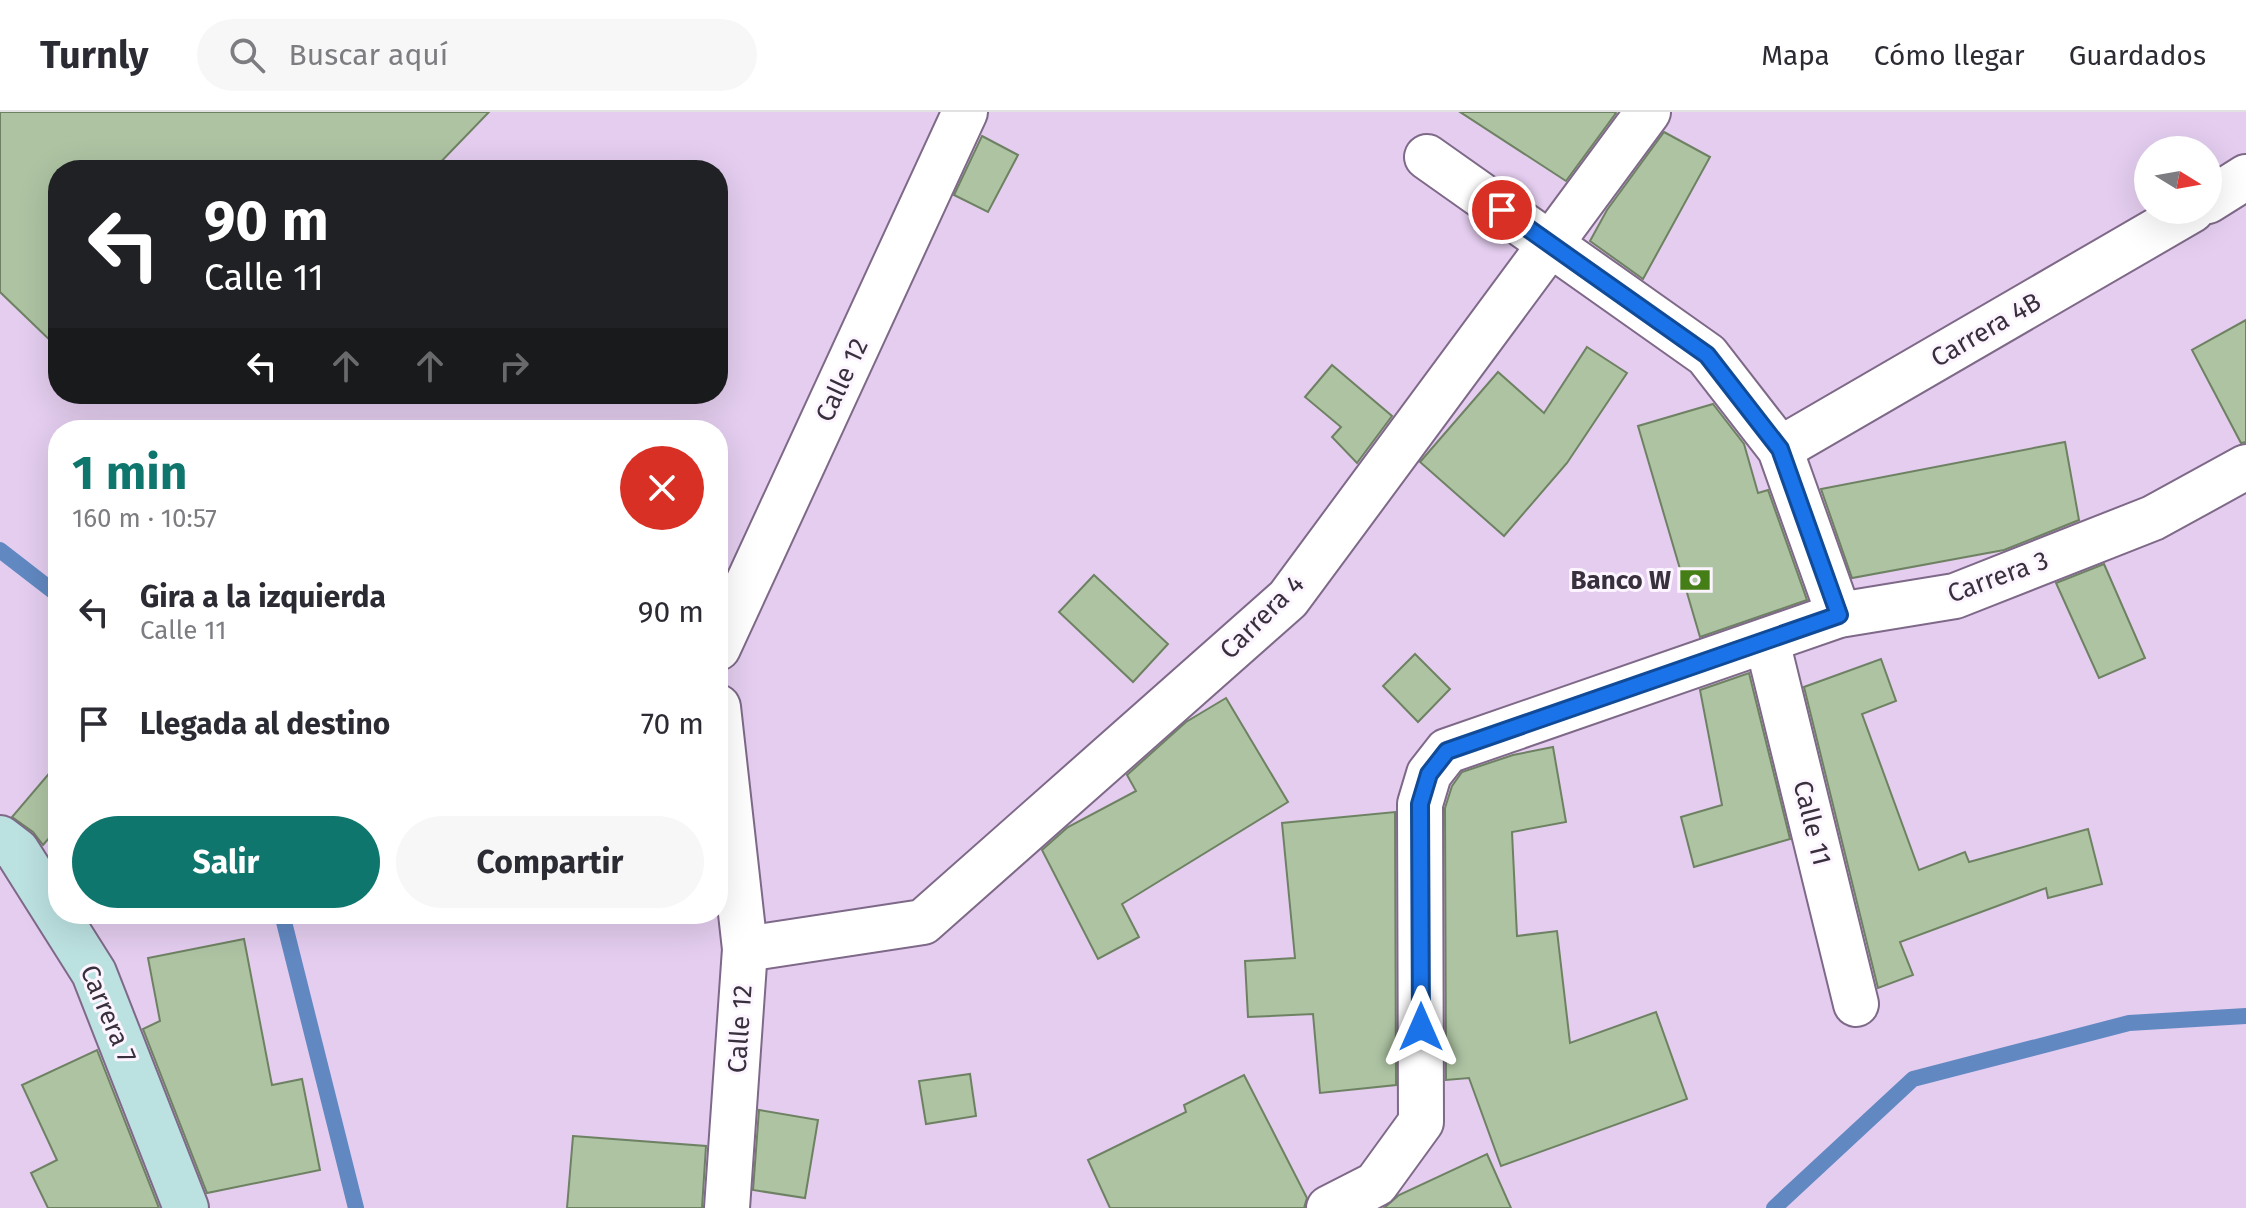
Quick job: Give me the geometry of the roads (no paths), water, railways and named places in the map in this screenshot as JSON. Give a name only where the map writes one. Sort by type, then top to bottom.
[{"type":"main road","name":"Carrera 7","points":[[0,838],[17,851],[48,900]]},
{"type":"main road","name":"Carrera 7","points":[[63,924],[94,973],[186,1208]]},
{"type":"street","name":"Calle 12","points":[[728,626],[965,112]]},
{"type":"street","name":"Carrera 4","points":[[745,949],[923,922],[1288,599],[1552,246],[1648,112]]},
{"type":"street","points":[[1427,157],[1707,355],[1780,449],[1839,615]]},
{"type":"street","points":[[2222,192],[2246,177]]},
{"type":"street","name":"Carrera 4B","points":[[1780,449],[2168,224]]},
{"type":"street","name":"Carrera 3","points":[[1329,1208],[1376,1184],[1421,1122],[1420,804],[1429,774],[1447,751],[1839,615],[1955,596],[2153,518],[2246,467]]},
{"type":"street","name":"Calle 11","points":[[1767,641],[1856,1004]]},
{"type":"street","name":"Calle 12","points":[[727,1208],[745,949],[728,797]]},
{"type":"waterway","points":[[0,550],[48,587]]},
{"type":"waterway","points":[[285,924],[356,1208]]},
{"type":"waterway","points":[[1774,1208],[1913,1079],[2129,1023],[2246,1016]]},
{"type":"place","name":"Banco W","points":[[1695,580]]}]
